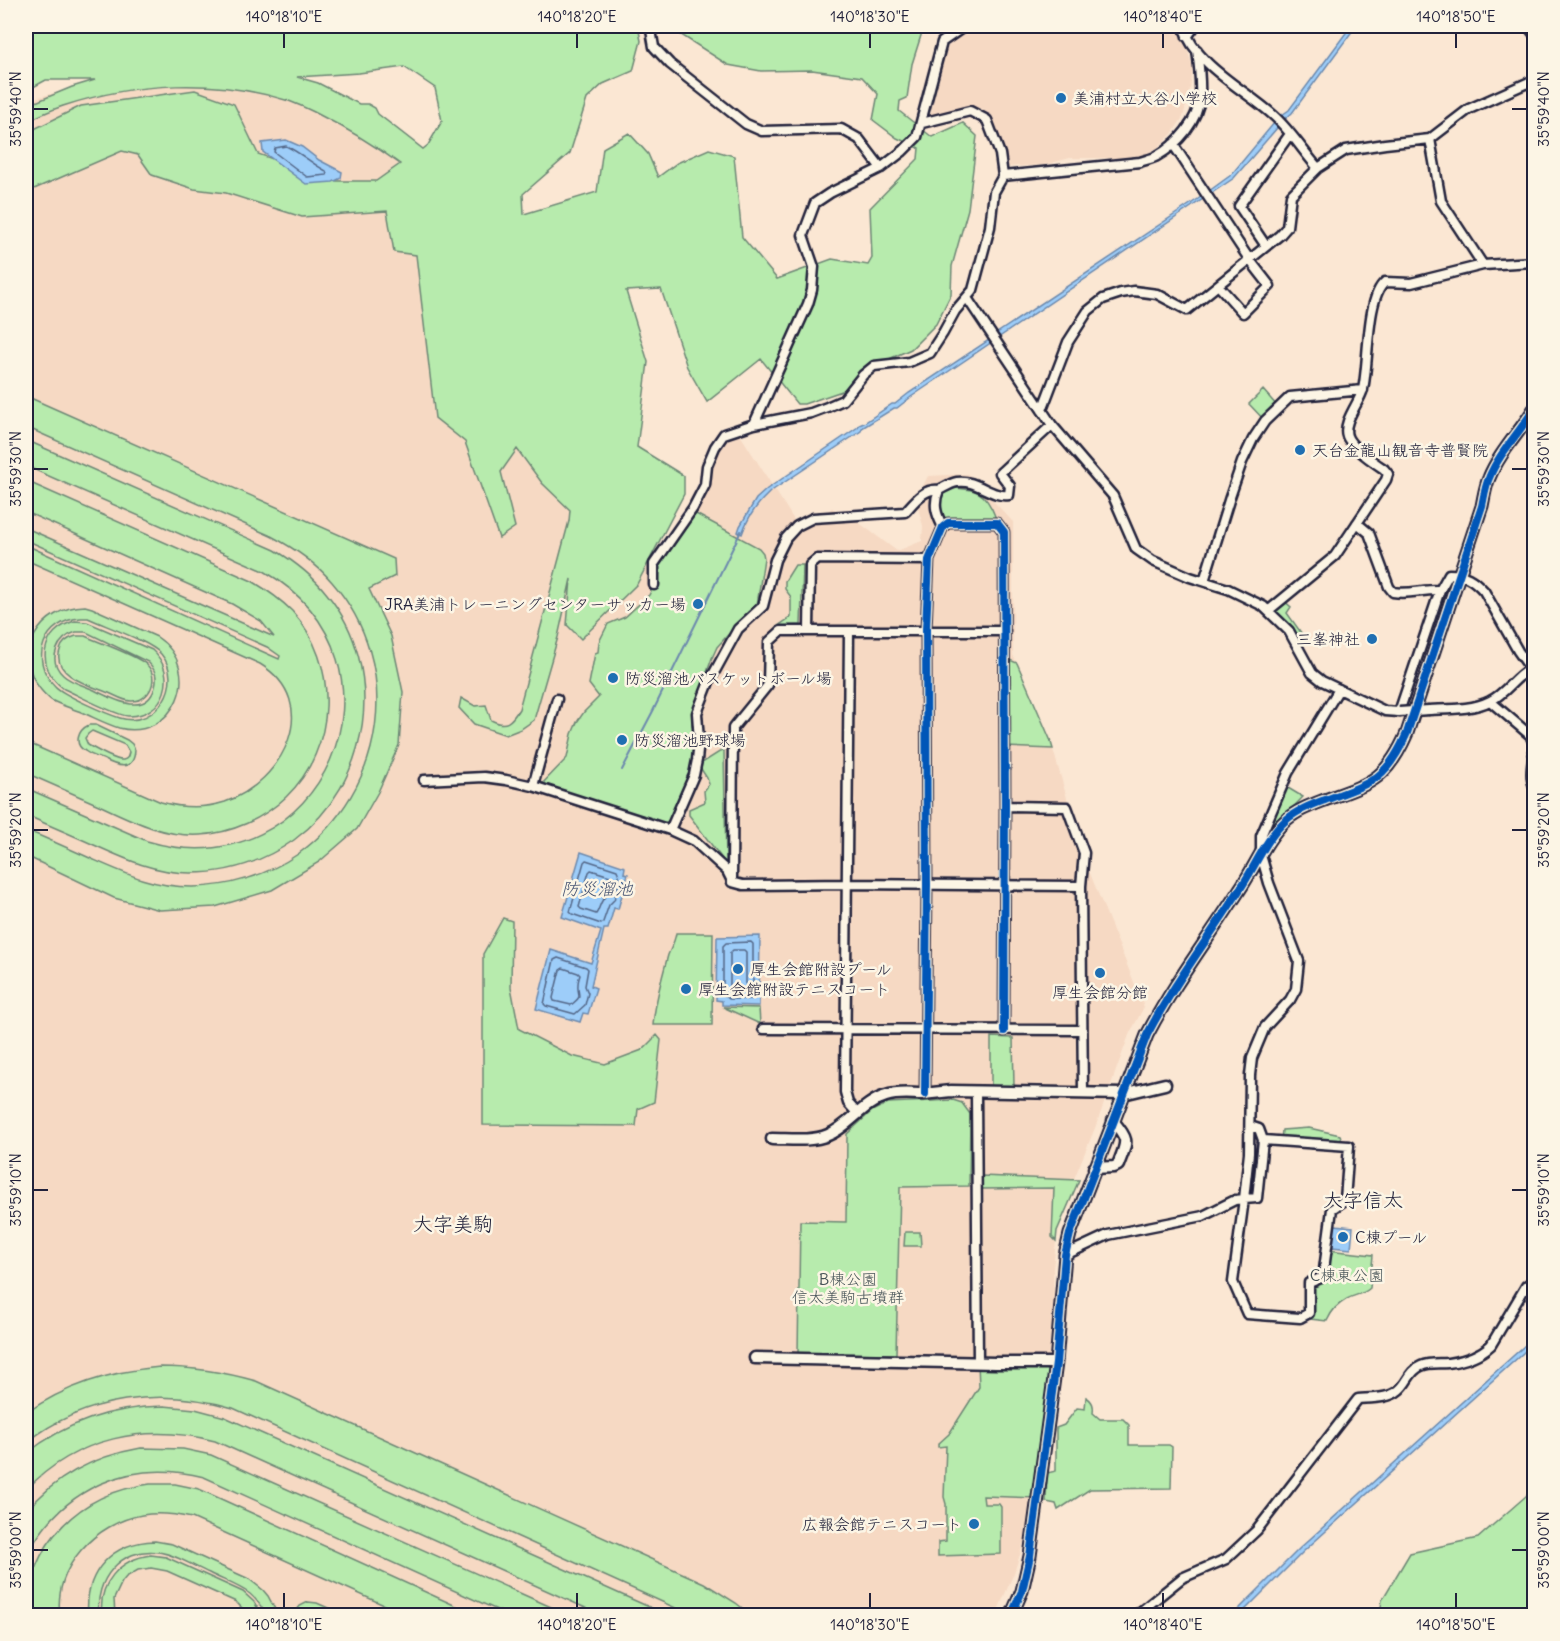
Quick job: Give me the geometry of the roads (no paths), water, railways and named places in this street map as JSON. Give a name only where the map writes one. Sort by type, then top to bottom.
[{"type":"street","points":[[652,26],[654,47],[670,64],[746,124],[762,131],[841,129],[859,139],[881,168]]},
{"type":"street","points":[[754,424],[808,304],[812,290],[814,267],[803,235],[815,203],[830,193],[881,168],[917,137],[942,42],[965,26]]},
{"type":"street","points":[[1183,26],[1186,37],[1210,65],[1276,118],[1318,168]]},
{"type":"street","points":[[1186,37],[1195,26]]},
{"type":"street","points":[[1528,26],[1534,34]]},
{"type":"street","points":[[1004,176],[1140,162],[1157,156],[1173,144],[1188,128],[1196,113],[1200,98],[1197,50]]},
{"type":"street","points":[[1042,410],[1068,342],[1088,311],[1103,299],[1134,291],[1157,294],[1187,310],[1280,235],[1287,227],[1291,195],[1318,168],[1346,150],[1430,139],[1469,109],[1534,80]]},
{"type":"street","points":[[654,585],[654,564],[693,508],[705,485],[707,466],[715,447],[724,434],[754,424],[811,413],[827,407],[843,400],[863,375],[874,366],[909,362],[930,353],[944,333],[955,311],[973,290],[990,227],[994,192],[1004,176],[1000,154],[987,120],[970,111],[922,123]]},
{"type":"street","points":[[1266,246],[1239,206],[1290,134]]},
{"type":"street","points":[[1430,139],[1441,201],[1483,265]]},
{"type":"street","points":[[1173,144],[1249,259],[1270,286],[1243,313],[1218,285]]},
{"type":"street","points":[[1268,610],[1335,556],[1386,480],[1388,474],[1384,469],[1353,445],[1347,436],[1346,426],[1363,390],[1374,303],[1380,286],[1385,282],[1411,283],[1483,265],[1534,262]]},
{"type":"street","points":[[967,298],[1052,425],[1113,496],[1136,549],[1153,561],[1237,593],[1268,610],[1289,631],[1312,673],[1322,681],[1385,711],[1399,712],[1467,707],[1490,701],[1532,667],[1518,651],[1484,591],[1469,578],[1459,574],[1449,574],[1440,590],[1399,712]]},
{"type":"street","points":[[1204,581],[1242,462],[1265,421],[1290,397],[1363,390]]},
{"type":"street","points":[[1011,1616],[1022,1591],[1030,1556],[1056,1363],[1065,1255],[1070,1234],[1094,1168],[1147,1035],[1178,979],[1240,890],[1274,833],[1298,811],[1365,785],[1379,776],[1399,750],[1407,733],[1482,506],[1488,479],[1534,409]]},
{"type":"street","points":[[670,830],[694,776],[699,741],[697,713],[709,682],[738,629],[763,606],[775,560],[786,538],[797,526],[813,518],[905,512],[922,494],[935,489],[939,490],[956,482],[971,482],[1002,496],[1010,495],[1010,486],[1000,473],[1052,425]]},
{"type":"street","points":[[939,490],[936,513],[943,527]]},
{"type":"street","points":[[925,1094],[929,560],[943,527],[948,523],[997,523],[1004,532],[1004,1031]]},
{"type":"street","points":[[1357,523],[1369,532],[1389,587],[1393,592],[1440,590]]},
{"type":"street","points":[[809,631],[810,565],[817,559],[929,560]]},
{"type":"street","points":[[732,882],[733,728],[768,685],[769,642],[781,631],[1005,631]]},
{"type":"street","points":[[849,631],[845,1092],[848,1103],[857,1113]]},
{"type":"street","points":[[1263,1140],[1349,1146],[1345,1200],[1332,1209],[1323,1277],[1309,1283],[1309,1313],[1300,1318],[1247,1314],[1233,1282],[1249,1153],[1252,1058],[1265,1027],[1290,1000],[1296,989],[1299,961],[1269,883],[1261,855],[1261,836],[1288,773],[1339,689]]},
{"type":"street","points":[[533,786],[557,699]]},
{"type":"street","points":[[1490,701],[1530,735],[1534,743]]},
{"type":"street","points":[[1534,750],[1531,777],[1534,786]]},
{"type":"street","points":[[423,780],[484,777],[533,786],[670,830],[694,841],[727,871],[732,882]]},
{"type":"street","points":[[1005,806],[1067,807],[1084,853],[1081,886],[1083,1093]]},
{"type":"street","points":[[732,882],[743,885],[1081,886]]},
{"type":"street","points":[[763,1029],[1082,1030]]},
{"type":"street","points":[[772,1140],[812,1139],[828,1135],[843,1126],[867,1105],[884,1096],[898,1093],[1123,1094],[1166,1084]]},
{"type":"street","points":[[976,1092],[978,1363]]},
{"type":"street","points":[[1094,1168],[1118,1165],[1126,1137],[1113,1121]]},
{"type":"street","points":[[1065,1255],[1108,1235],[1203,1216],[1235,1200],[1257,1198],[1263,1140],[1259,1129],[1250,1126]]},
{"type":"street","points":[[1135,1616],[1182,1578],[1226,1559],[1257,1530],[1359,1399],[1382,1398],[1399,1391],[1411,1373],[1427,1363],[1448,1363],[1472,1358],[1486,1350],[1526,1286],[1534,1280]]},
{"type":"street","points":[[755,1358],[1056,1363]]},
{"type":"water","points":[[1351,26],[1356,26],[1292,113],[1234,178],[770,492],[753,512],[742,534],[738,532],[756,499],[767,489],[1231,175],[1279,117],[1289,110]]},
{"type":"water","points":[[286,140],[302,147],[319,160],[342,172],[341,178],[333,182],[306,184],[263,152],[262,143]]},
{"type":"water","name":"防災溜池","points":[[581,852],[625,867],[624,873],[628,874],[618,909],[614,908],[608,929],[604,929],[591,986],[596,988],[588,1014],[583,1013],[580,1022],[536,1009],[551,950],[591,963],[601,931],[562,917]]},
{"type":"water","name":"厚生会館附設プール","points":[[760,936],[759,1006],[722,1005],[722,1001],[716,1000],[717,937]]},
{"type":"water","name":"C棟プール","points":[[1335,1225],[1353,1227],[1351,1249],[1332,1247]]},
{"type":"water","points":[[1534,1337],[1534,1343],[1304,1551],[1240,1615],[1233,1615],[1300,1548]]},
{"type":"waterway","points":[[622,770],[741,531]]},
{"type":"place","name":"美浦村立大谷小学校","points":[[1061,98]]},
{"type":"place","name":"天台金龍山観音寺普賢院","points":[[1300,450]]},
{"type":"place","name":"JRA美浦トレーニングセンターサッカー場","points":[[698,604]]},
{"type":"place","name":"三峯神社","points":[[1372,639]]},
{"type":"place","name":"防災溜池バスケットボール場","points":[[613,678]]},
{"type":"place","name":"防災溜池野球場","points":[[622,740]]},
{"type":"place","name":"厚生会館附設プール","points":[[738,969]]},
{"type":"place","name":"厚生会館分館","points":[[1100,973]]},
{"type":"place","name":"厚生会館附設テニスコート","points":[[686,989]]},
{"type":"place","name":"C棟プール","points":[[1343,1237]]},
{"type":"place","name":"広報会館テニスコート","points":[[974,1524]]},
{"type":"district","name":"大字信太","points":[[1363,1199]]},
{"type":"district","name":"大字美駒","points":[[453,1223]]},
{"type":"park label","name":"C棟東公園","points":[[1347,1275]]},
{"type":"park label","name":"B棟公園 信太美駒古墳群","points":[[848,1288]]}]
